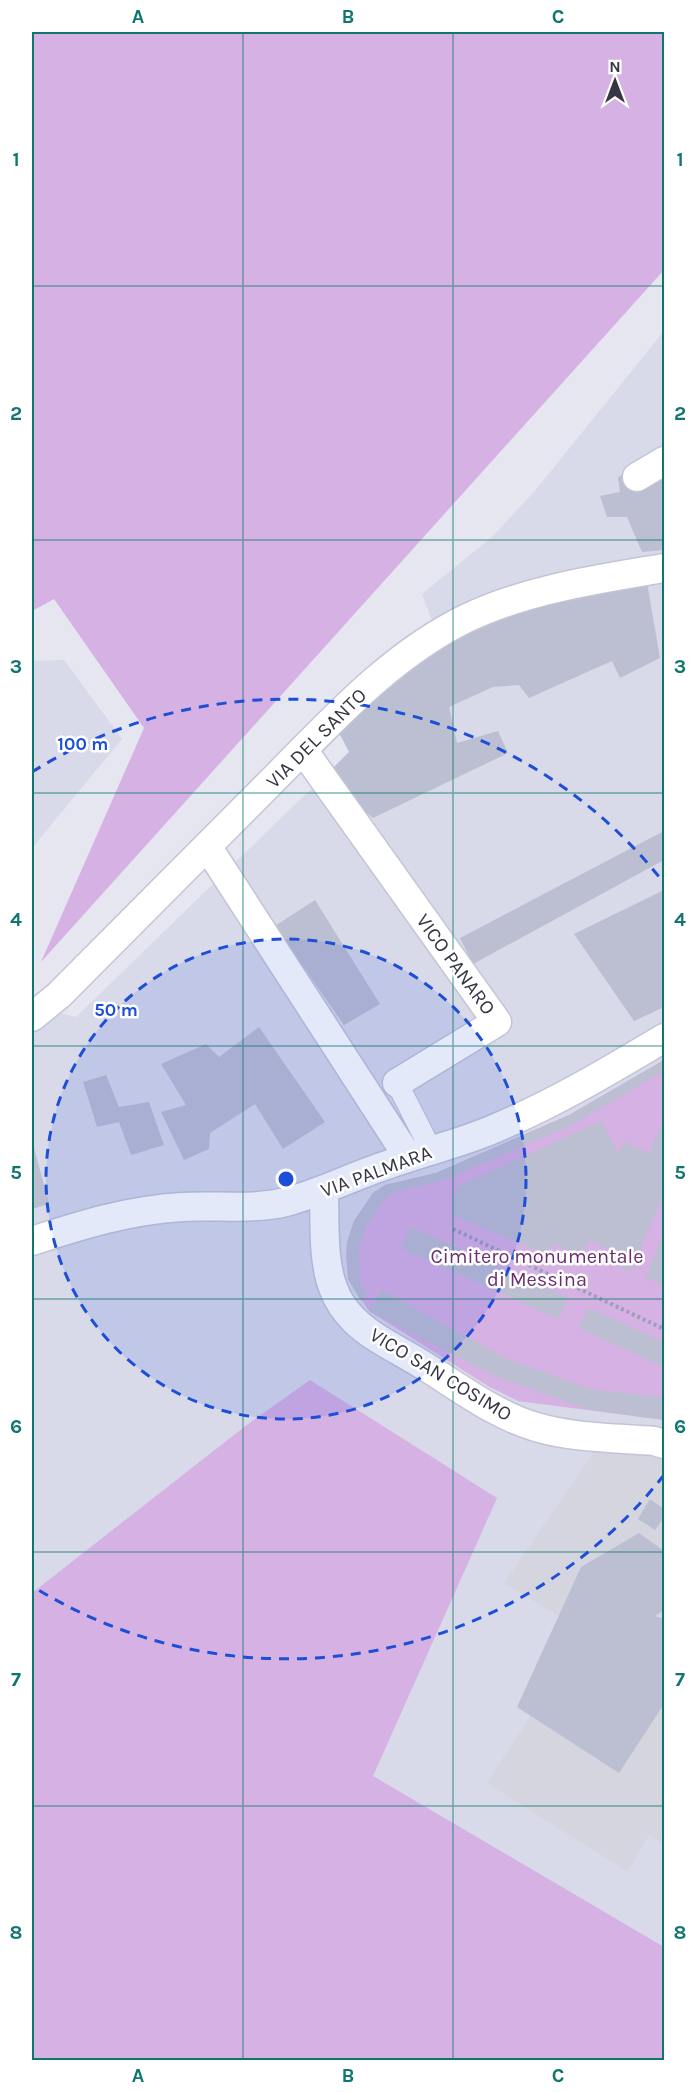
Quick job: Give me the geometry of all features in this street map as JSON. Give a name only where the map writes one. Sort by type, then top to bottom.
[{"type":"street","points":[[637,477],[664,461]]},
{"type":"street","name":"VIA DEL SANTO","points":[[32,1017],[59,995],[303,750],[397,661],[469,617],[523,597],[664,568]]},
{"type":"street","name":"VICO PANARO","points":[[303,750],[497,1022],[397,1083],[420,1154]]},
{"type":"street","points":[[207,846],[420,1154]]},
{"type":"street","name":"VIA PALMARA","points":[[32,1241],[108,1217],[142,1211],[284,1202],[324,1190],[420,1154],[460,1143],[535,1111],[578,1090],[664,1038]]},
{"type":"street","name":"VICO SAN COSIMO","points":[[324,1190],[327,1257],[334,1290],[354,1320],[375,1336],[496,1409],[534,1426],[556,1432],[654,1441],[664,1444]]},
{"type":"path","points":[[453,1229],[664,1329]]},
{"type":"shaded area","points":[[664,331],[664,2060],[32,2060],[32,1006],[76,1017],[446,658],[422,594],[492,537],[534,492]]},
{"type":"shaded area","points":[[64,660],[122,739],[32,848],[32,661]]},
{"type":"shaded area","points":[[594,1452],[664,1457],[664,1844],[649,1835],[628,1872],[487,1783],[585,1632],[504,1583]]},
{"type":"green space","points":[[32,32],[664,32],[664,270],[41,962],[144,728],[54,599],[32,611]]},
{"type":"green space","name":"Cimitero monumentale di Messina","points":[[664,1060],[664,1420],[518,1401],[488,1386],[369,1311],[348,1279],[346,1255],[354,1221],[373,1193],[385,1185],[436,1173],[569,1115]]},
{"type":"green space","points":[[310,1380],[497,1498],[373,1776],[664,1947],[664,2060],[32,2060],[32,1593],[248,1424]]},
{"type":"building","points":[[664,458],[664,550],[642,552],[627,517],[607,517],[600,496],[620,492],[618,477]]},
{"type":"building","points":[[647,583],[660,658],[620,678],[612,661],[529,698],[519,685],[493,687],[449,707],[457,743],[498,731],[508,753],[373,818],[324,777],[349,752],[333,721],[487,610]]},
{"type":"building","points":[[664,831],[664,860],[473,964],[460,938]]},
{"type":"building","points":[[664,890],[664,1007],[634,1021],[574,934]]},
{"type":"building","points":[[315,900],[380,1004],[344,1025],[275,926]]},
{"type":"building","points":[[259,1027],[325,1122],[283,1149],[255,1104],[210,1133],[209,1149],[184,1160],[161,1112],[186,1105],[161,1064],[206,1044],[219,1057]]},
{"type":"building","points":[[664,1060],[664,1071],[572,1125],[444,1180],[395,1192],[384,1200],[366,1227],[359,1247],[360,1282],[367,1294],[361,1301],[348,1279],[347,1243],[354,1221],[373,1193],[385,1185],[436,1173],[569,1115]]},
{"type":"building","points":[[106,1075],[119,1107],[149,1102],[164,1145],[131,1155],[119,1122],[97,1127],[83,1082]]},
{"type":"building","points":[[664,1119],[664,1192],[631,1271],[608,1261],[612,1251],[589,1240],[581,1255],[553,1244],[546,1254],[455,1216],[451,1206],[457,1187],[601,1121],[618,1153],[624,1142],[649,1153]]},
{"type":"building","points":[[32,1140],[49,1204],[32,1209]]},
{"type":"building","points":[[411,1227],[568,1298],[558,1319],[401,1248]]},
{"type":"building","points":[[664,1232],[664,1285],[646,1278]]},
{"type":"building","points":[[381,1290],[507,1359],[590,1389],[664,1398],[664,1420],[587,1409],[497,1377],[369,1311]]},
{"type":"building","points":[[588,1308],[664,1342],[664,1367],[579,1328]]},
{"type":"building","points":[[650,1499],[664,1509],[664,1517],[655,1530],[638,1519]]},
{"type":"building","points":[[639,1533],[664,1551],[664,1610],[655,1616],[664,1619],[664,1704],[619,1773],[517,1707],[581,1567]]}]
